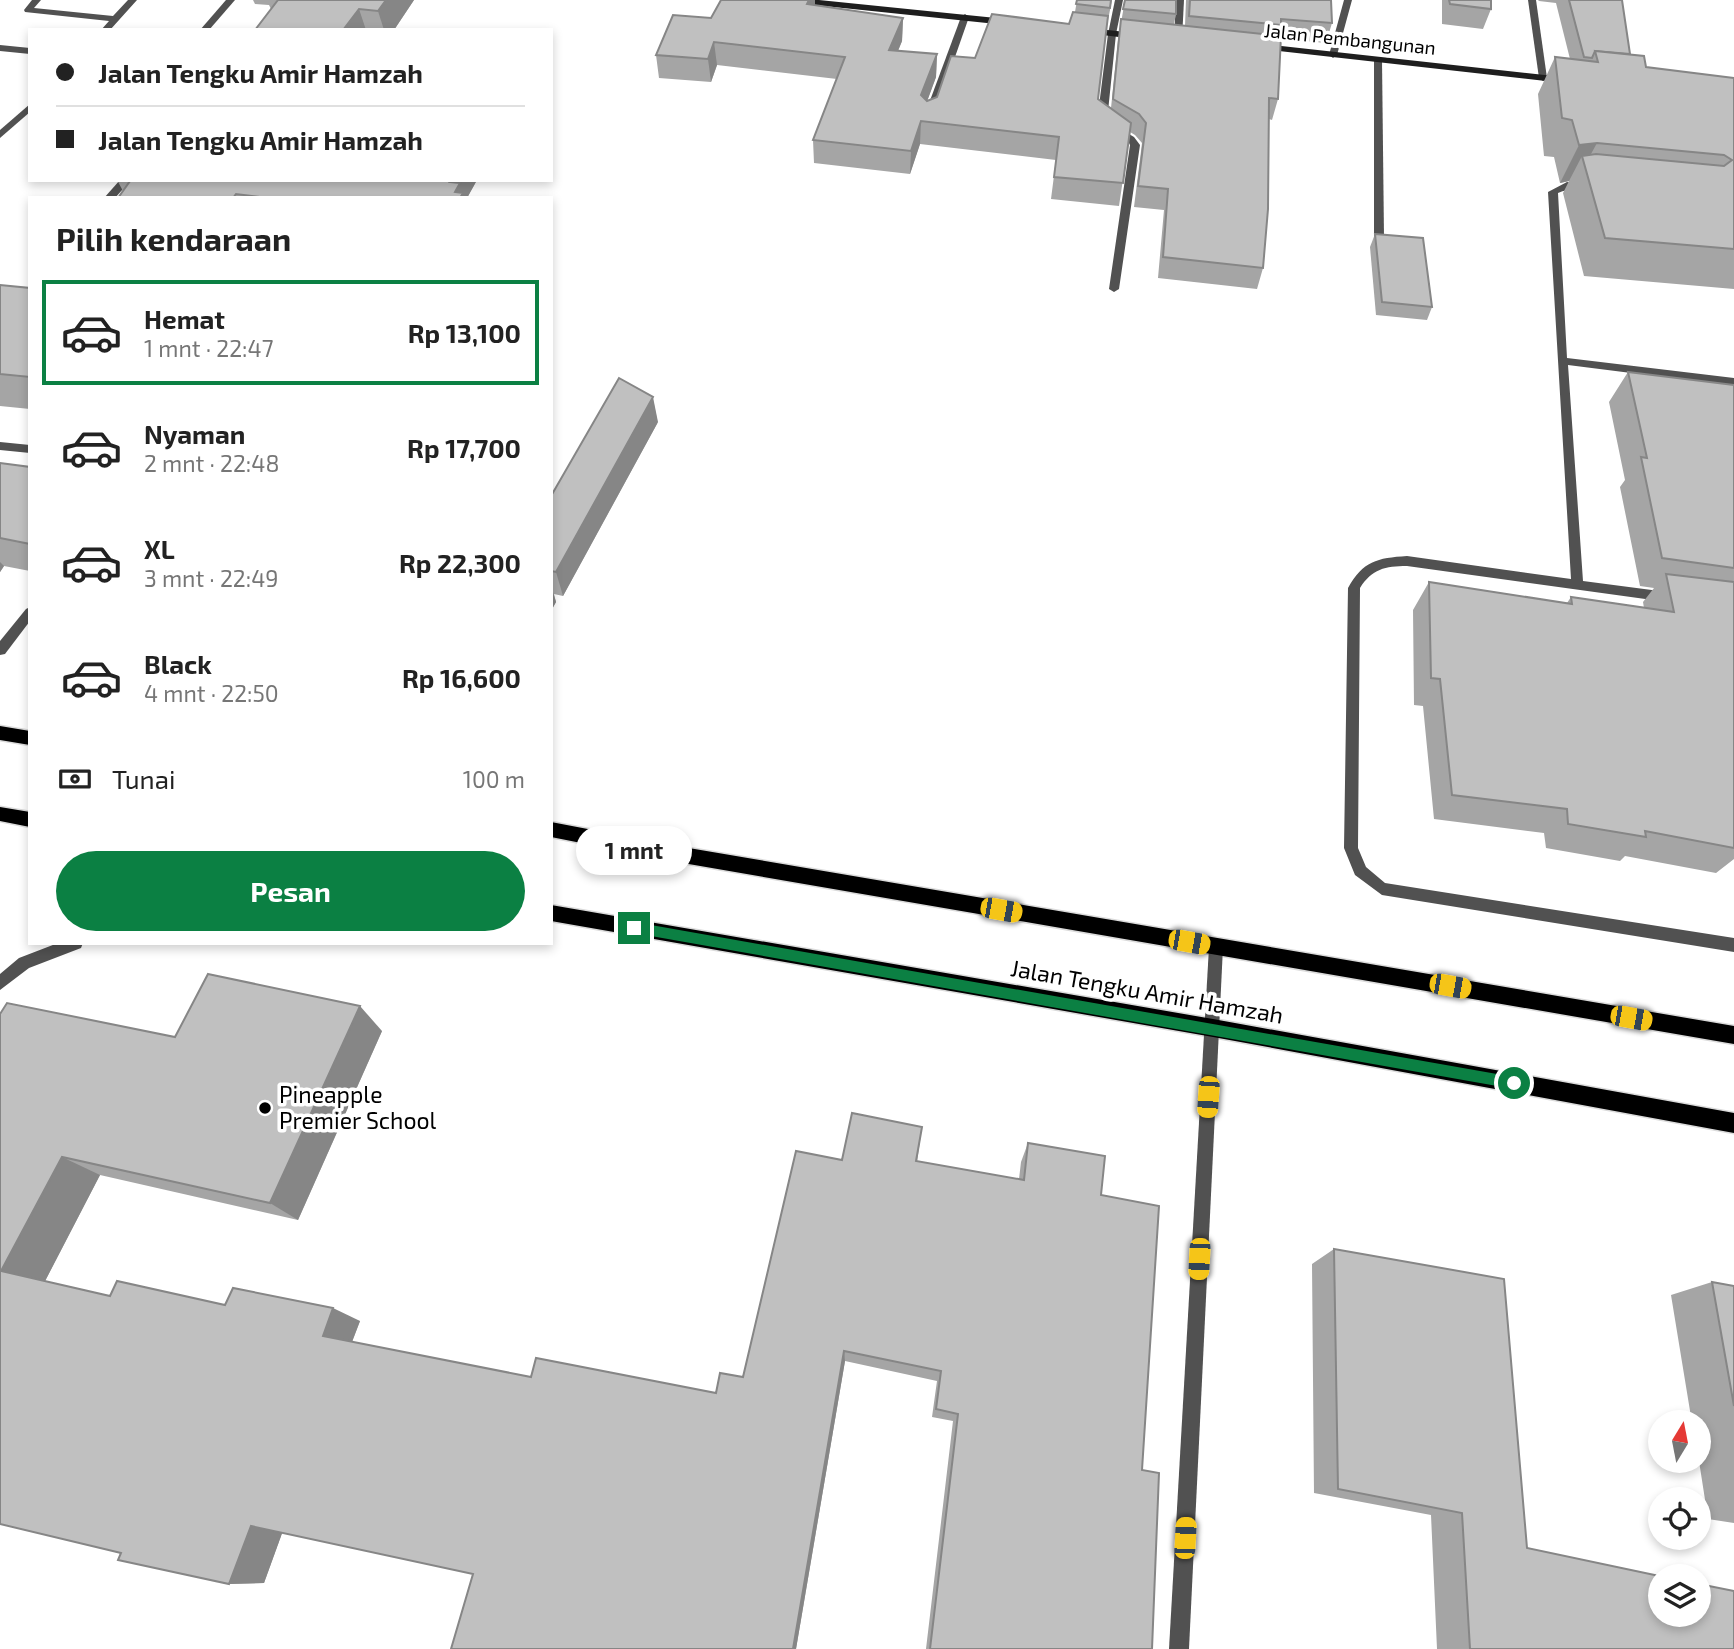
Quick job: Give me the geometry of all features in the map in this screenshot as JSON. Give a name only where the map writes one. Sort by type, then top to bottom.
[{"type":"main road","points":[[0,733],[28,738]]},
{"type":"main road","points":[[0,814],[28,820]]},
{"type":"main road","points":[[553,829],[677,854],[1734,1035]]},
{"type":"main road","name":"Jalan Tengku Amir Hamzah","points":[[553,913],[1213,1028],[1734,1123]]},
{"type":"street","points":[[37,0],[28,10],[115,19]]},
{"type":"street","points":[[107,28],[133,0]]},
{"type":"street","points":[[206,28],[231,0]]},
{"type":"street","points":[[795,0],[1013,23]]},
{"type":"street","points":[[1114,289],[1135,145],[1131,139],[1102,122],[1112,34],[1119,0]]},
{"type":"street","points":[[1178,39],[1180,0]]},
{"type":"street","points":[[1333,55],[1349,0]]},
{"type":"street","points":[[1532,0],[1544,78]]},
{"type":"street","points":[[928,119],[965,18]]},
{"type":"street","points":[[1075,30],[1152,37]]},
{"type":"street","points":[[1165,38],[1192,40]]},
{"type":"street","name":"Jalan Pembangunan","points":[[1247,46],[1580,82]]},
{"type":"street","points":[[0,48],[28,51]]},
{"type":"street","points":[[1378,60],[1379,237]]},
{"type":"street","points":[[0,135],[28,109]]},
{"type":"street","points":[[111,196],[124,182]]},
{"type":"street","points":[[1577,583],[1553,192],[1567,186],[1591,187]]},
{"type":"street","points":[[1562,361],[1734,382]]},
{"type":"street","points":[[0,446],[28,449]]},
{"type":"street","points":[[1682,599],[1407,561],[1381,562],[1363,571],[1354,588],[1351,848],[1354,861],[1371,882],[1382,889],[1734,945]]},
{"type":"street","points":[[0,650],[28,615]]},
{"type":"street","points":[[0,983],[24,963],[71,945]]},
{"type":"street","points":[[1179,1649],[1216,947]]},
{"type":"building","points":[[278,0],[386,0],[378,11],[359,9],[345,28],[257,28]]},
{"type":"building","points":[[721,0],[809,0],[807,4],[903,18],[889,50],[937,54],[921,95],[927,101],[937,97],[951,56],[975,58],[992,14],[1069,24],[1073,12],[1108,16],[1098,99],[1131,123],[1123,183],[1054,177],[1059,137],[921,121],[911,151],[813,140],[845,57],[714,42],[708,59],[656,55],[673,15],[711,18]]},
{"type":"building","points":[[1077,0],[1111,0],[1110,8],[1076,4]]},
{"type":"building","points":[[1125,0],[1176,0],[1176,14],[1123,9]]},
{"type":"building","points":[[1190,0],[1331,0],[1332,23],[1281,19],[1281,25],[1189,16]]},
{"type":"building","points":[[1449,0],[1491,0],[1491,9],[1450,4]]},
{"type":"building","points":[[1569,0],[1622,0],[1630,54],[1595,51],[1592,58],[1584,57]]},
{"type":"building","points":[[1121,19],[1281,36],[1278,99],[1269,98],[1268,209],[1263,268],[1163,257],[1168,189],[1138,186],[1146,123],[1139,114],[1113,99]]},
{"type":"building","points":[[1595,51],[1644,56],[1646,67],[1734,78],[1734,249],[1605,238],[1582,156],[1596,154],[1724,166],[1732,160],[1724,155],[1597,143],[1579,145],[1572,120],[1562,118],[1555,57],[1598,62]]},
{"type":"building","points":[[129,182],[450,182],[460,183],[455,192],[463,193],[461,196],[119,196]]},
{"type":"building","points":[[1375,234],[1423,238],[1432,307],[1382,302]]},
{"type":"building","points":[[0,285],[28,288],[28,377],[0,374]]},
{"type":"building","points":[[1628,372],[1734,385],[1734,568],[1662,558],[1641,457],[1647,458]]},
{"type":"building","points":[[619,378],[653,397],[556,572],[553,571],[553,493]]},
{"type":"building","points":[[0,463],[28,467],[28,544],[0,538]]},
{"type":"building","points":[[1666,574],[1734,582],[1734,848],[1645,831],[1646,837],[1568,824],[1567,809],[1452,795],[1440,679],[1431,678],[1429,582],[1572,604],[1571,597],[1674,612]]},
{"type":"building","points":[[208,974],[360,1006],[270,1203],[62,1157],[1,1271],[110,1296],[117,1281],[225,1305],[233,1288],[333,1308],[323,1336],[531,1377],[536,1358],[716,1393],[720,1373],[743,1377],[796,1151],[842,1160],[852,1113],[922,1127],[916,1161],[1024,1180],[1028,1143],[1105,1156],[1101,1195],[1159,1206],[1142,1470],[1159,1473],[1152,1649],[930,1649],[958,1414],[936,1409],[941,1371],[844,1351],[793,1649],[451,1649],[473,1574],[251,1526],[229,1584],[118,1560],[121,1553],[0,1524],[0,1014],[7,1003],[175,1037]]},
{"type":"building","points":[[1334,1249],[1504,1279],[1527,1548],[1648,1574],[1648,1627],[1711,1627],[1711,1586],[1734,1591],[1734,1649],[1470,1649],[1462,1513],[1338,1489]]},
{"type":"building","points":[[1712,1282],[1734,1286],[1734,1406]]},
{"type":"place","name":"Pineapple Premier School","points":[[265,1108]]},
{"type":"route","points":[[634,928],[1514,1083]]}]
